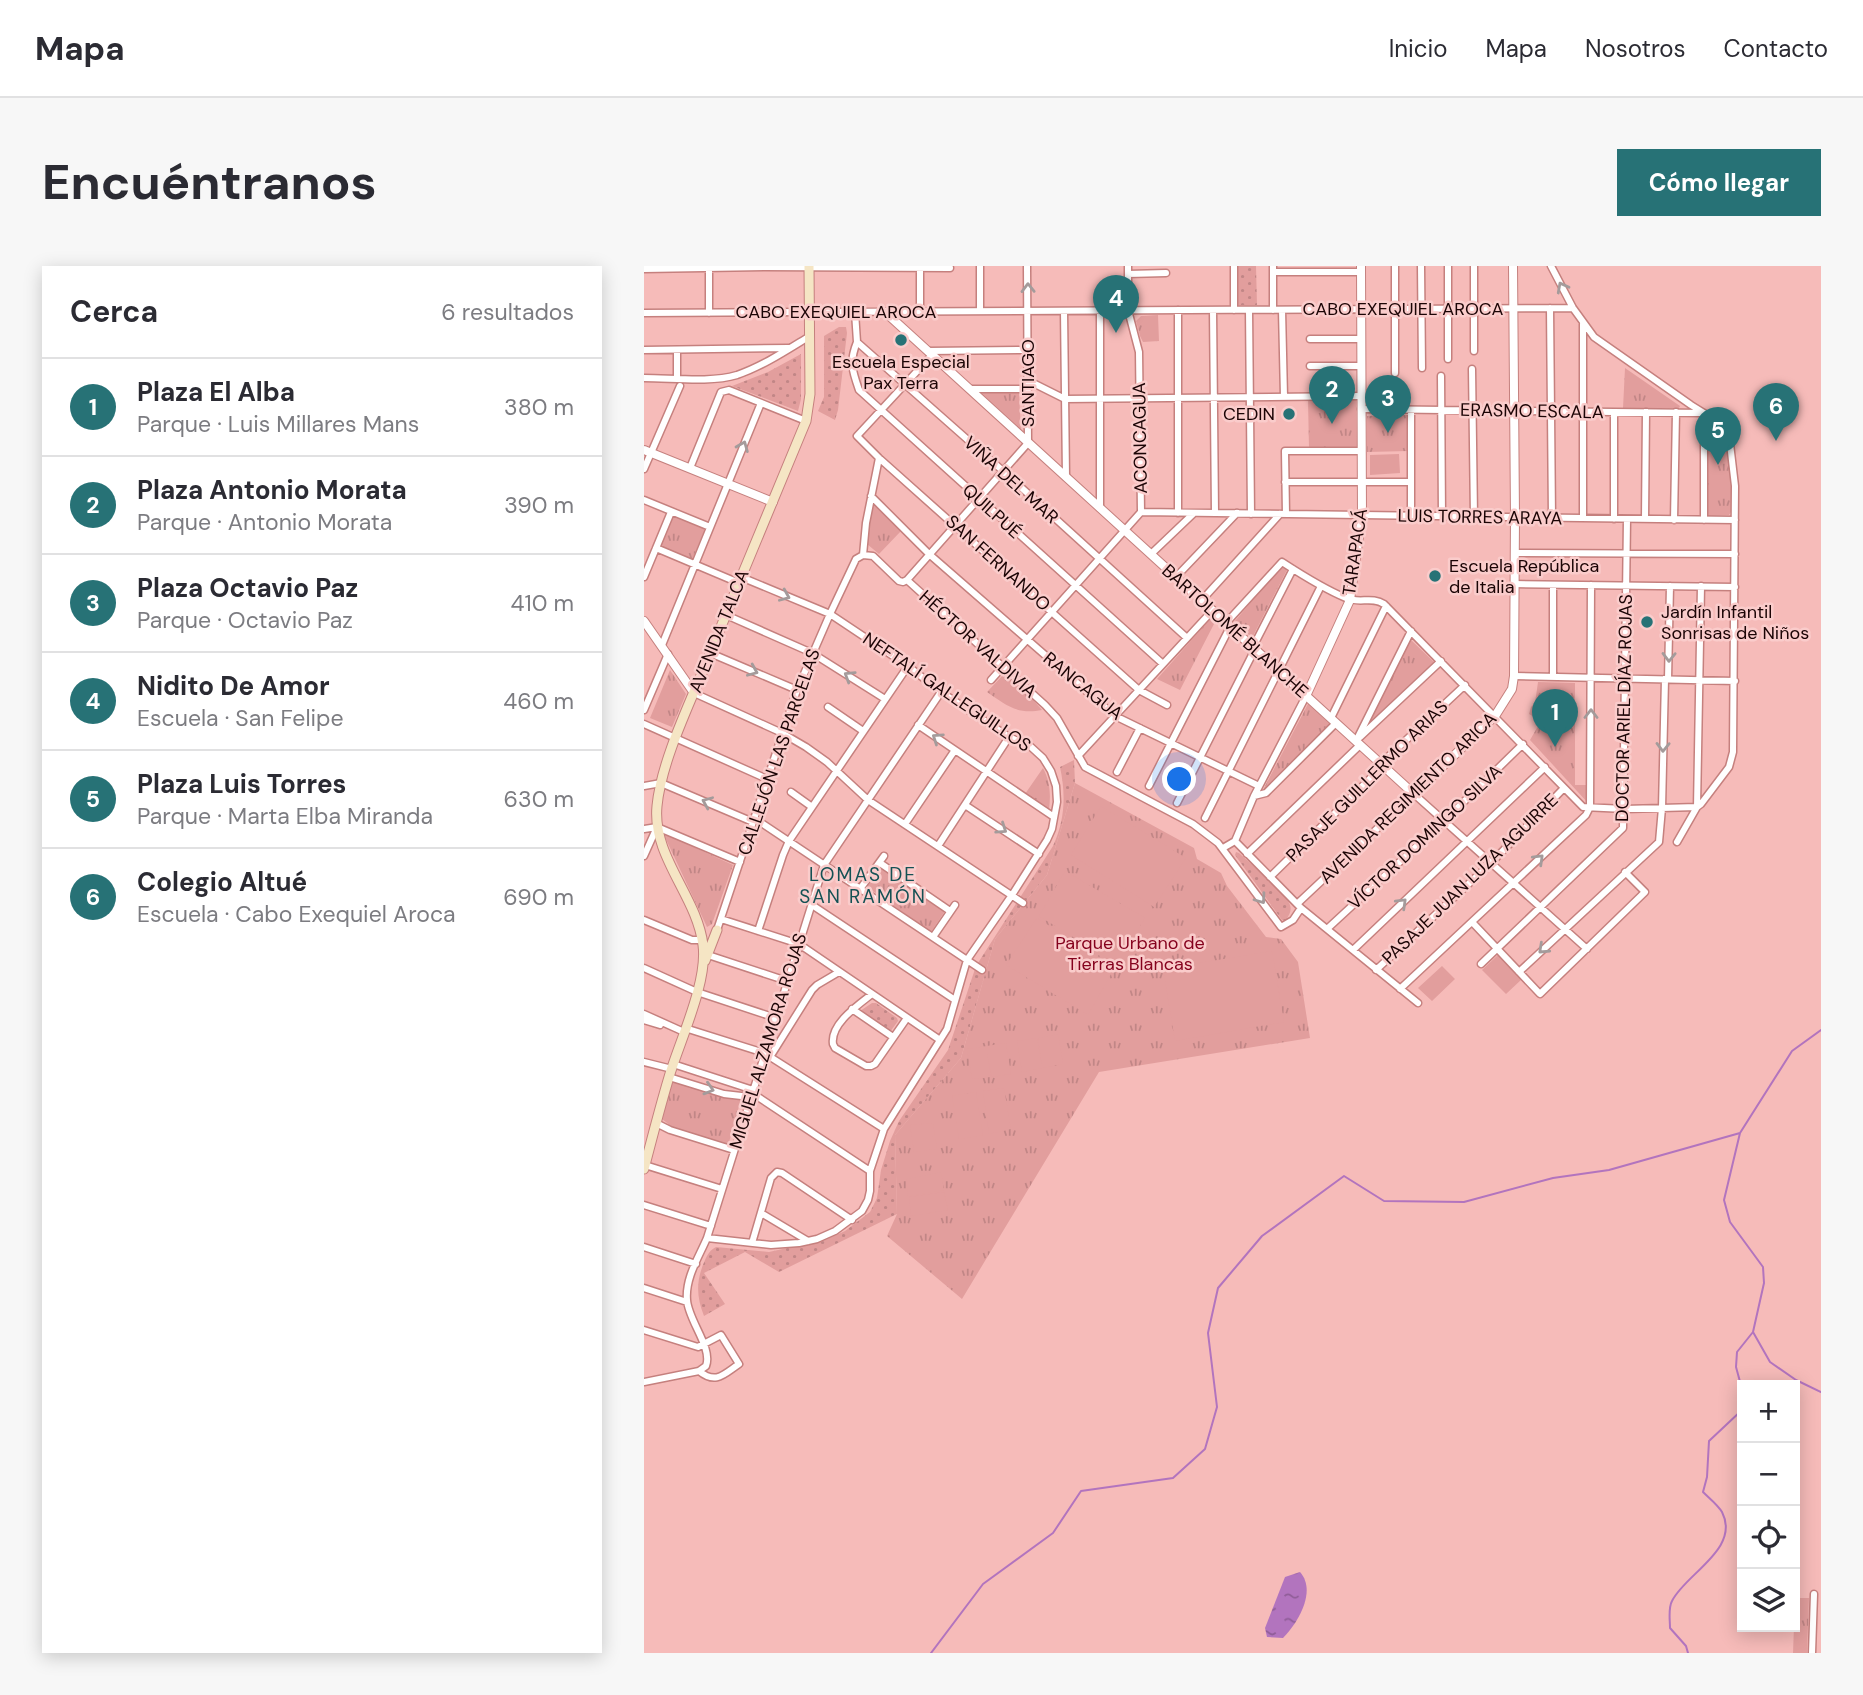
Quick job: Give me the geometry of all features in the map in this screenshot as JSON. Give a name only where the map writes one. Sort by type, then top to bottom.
[{"type":"main road","name":"AVENIDA TALCA","points":[[697,992],[706,959],[702,937],[695,916],[663,849],[657,828],[657,805],[661,783],[676,738],[806,421],[810,394],[809,266]]},
{"type":"main road","points":[[702,937],[711,937],[717,930]]},
{"type":"main road","points":[[706,959],[717,930]]},
{"type":"main road","points":[[645,1167],[671,1070],[697,992]]},
{"type":"street","points":[[709,266],[709,313]]},
{"type":"street","points":[[644,269],[709,266],[950,268]]},
{"type":"street","points":[[979,266],[980,311]]},
{"type":"street","name":"SANTIAGO","points":[[906,580],[1028,443],[1027,266]]},
{"type":"street","points":[[1234,266],[1234,310]]},
{"type":"street","points":[[1395,266],[1395,373]]},
{"type":"street","points":[[1421,266],[1422,368]]},
{"type":"street","points":[[1448,266],[1448,359]]},
{"type":"street","points":[[1474,266],[1474,351]]},
{"type":"street","name":"AVENIDA REGIMIENTO ARICA","points":[[1223,848],[1281,928],[1293,920],[1299,906],[1495,716],[1512,689],[1515,553],[1513,266]]},
{"type":"street","points":[[1149,786],[1228,625],[1282,562],[1350,600],[1374,599],[1382,602],[1583,807],[1625,809],[1697,807],[1702,804],[1731,762],[1733,752],[1735,486],[1729,435],[1723,425],[1594,337],[1573,308],[1551,266]]},
{"type":"street","points":[[920,267],[920,312]]},
{"type":"street","points":[[1273,310],[1273,269],[1361,269]]},
{"type":"street","name":"TARAPACÁ","points":[[1235,841],[1254,796],[1306,696],[1350,600],[1362,515],[1361,269]]},
{"type":"street","points":[[1128,270],[1166,273]]},
{"type":"street","name":"ACONCAGUA","points":[[991,680],[1141,512],[1139,352],[1128,310],[1128,270]]},
{"type":"street","points":[[1550,308],[1552,518]]},
{"type":"street","name":"CABO EXEQUIEL AROCA","points":[[644,313],[1573,308]]},
{"type":"street","points":[[1178,310],[1178,513]]},
{"type":"street","points":[[1213,310],[1215,513]]},
{"type":"street","points":[[1249,310],[1251,514]]},
{"type":"street","points":[[1282,310],[1284,397]]},
{"type":"street","points":[[1065,311],[1066,477]]},
{"type":"street","points":[[1100,311],[1100,508]]},
{"type":"street","points":[[855,312],[857,342]]},
{"type":"street","name":"BARTOLOMÉ BLANCHE","points":[[885,312],[1587,949]]},
{"type":"street","points":[[1583,324],[1583,518]]},
{"type":"street","points":[[644,378],[716,378],[735,375],[757,367],[810,336]]},
{"type":"street","points":[[1310,340],[1361,339]]},
{"type":"street","name":"VIÑA DEL MAR","points":[[857,342],[1187,638]]},
{"type":"street","name":"QUILPUÉ","points":[[857,342],[852,355],[852,367],[859,390],[1163,664]]},
{"type":"street","points":[[644,350],[790,348]]},
{"type":"street","points":[[677,350],[677,378]]},
{"type":"street","points":[[880,410],[930,353],[1028,350]]},
{"type":"street","points":[[1310,366],[1361,366]]},
{"type":"street","points":[[1472,369],[1474,517]]},
{"type":"street","points":[[1441,376],[1442,516]]},
{"type":"street","points":[[970,389],[1028,385],[1065,398],[1361,396]]},
{"type":"street","points":[[644,469],[647,451],[680,386]]},
{"type":"street","points":[[690,468],[721,392],[729,390],[806,421]]},
{"type":"street","points":[[662,645],[761,402]]},
{"type":"street","name":"ERASMO ESCALA","points":[[1361,409],[1703,413]]},
{"type":"street","name":"SAN FERNANDO","points":[[880,410],[857,436],[1139,690],[1167,705]]},
{"type":"street","points":[[1411,410],[1411,516]]},
{"type":"street","points":[[1614,412],[1614,519]]},
{"type":"street","points":[[1645,519],[1646,412]]},
{"type":"street","points":[[1674,520],[1676,412]]},
{"type":"street","points":[[1703,413],[1704,520]]},
{"type":"street","points":[[647,451],[773,502]]},
{"type":"street","points":[[1202,600],[1283,514],[1285,451],[1362,451]]},
{"type":"street","name":"CALLEJÓN LAS PARCELAS","points":[[717,930],[797,690],[856,559],[863,555],[870,496],[879,458]]},
{"type":"street","points":[[1285,482],[1411,482]]},
{"type":"street","name":"RANCAGUA","points":[[870,496],[929,554],[1115,716],[1259,786]]},
{"type":"street","points":[[644,500],[710,527]]},
{"type":"street","points":[[644,577],[671,512]]},
{"type":"street","name":"LUIS TORRES ARAYA","points":[[1141,512],[1735,520]]},
{"type":"street","points":[[1151,554],[1194,513]]},
{"type":"street","points":[[1176,577],[1237,513]]},
{"type":"street","name":"DOCTOR ARIEL DÍAZ ROJAS","points":[[1481,964],[1623,828],[1627,519]]},
{"type":"street","name":"NEFTALÍ GALLEGUILLOS","points":[[656,548],[830,614],[908,666],[941,692],[1009,737],[1037,752],[1051,771],[1057,794],[1052,829],[1039,854],[967,960],[947,1029],[884,1129],[870,1171],[868,1200],[862,1211],[827,1235],[808,1241],[780,1245],[707,1238]]},
{"type":"street","points":[[1515,553],[1735,554]]},
{"type":"street","name":"HÉCTOR VALDIVIA","points":[[863,555],[875,558],[899,581],[906,580],[1051,711],[1078,756]]},
{"type":"street","points":[[1177,803],[1293,569]]},
{"type":"street","points":[[1514,584],[1735,587]]},
{"type":"street","points":[[1553,585],[1553,677]]},
{"type":"street","points":[[1400,989],[1586,815],[1590,807],[1591,585]]},
{"type":"street","points":[[1205,818],[1321,586]]},
{"type":"street","points":[[1519,972],[1659,842],[1670,586]]},
{"type":"street","points":[[1677,842],[1697,807],[1701,586]]},
{"type":"street","points":[[1254,796],[1266,793],[1334,721],[1386,606]]},
{"type":"street","points":[[1213,611],[1078,756],[1085,766],[1200,828],[1223,848],[1235,841],[1299,906],[1418,1003]]},
{"type":"street","points":[[726,615],[812,653],[885,699]]},
{"type":"street","points":[[644,621],[694,693],[782,733],[817,755],[868,800],[1023,903]]},
{"type":"street","points":[[1358,743],[1411,631]]},
{"type":"street","points":[[710,653],[797,690]]},
{"type":"street","points":[[644,709],[668,654]]},
{"type":"street","points":[[1247,854],[1441,661]]},
{"type":"street","points":[[758,931],[789,841],[908,666]]},
{"type":"street","points":[[1514,676],[1735,681]]},
{"type":"street","name":"PASAJE GUILLERMO ARIAS","points":[[1270,877],[1383,766],[1388,757],[1465,685]]},
{"type":"street","name":"MIGUEL ALZAMORA ROJAS","points":[[687,1302],[688,1280],[711,1226],[752,1093],[767,1055],[775,1018],[824,865],[941,692]]},
{"type":"street","points":[[828,707],[863,731]]},
{"type":"street","points":[[644,724],[767,779]]},
{"type":"street","points":[[918,725],[1054,817]]},
{"type":"street","points":[[1117,772],[1140,728]]},
{"type":"street","points":[[938,846],[1009,737]]},
{"type":"street","name":"VÍCTOR DOMINGO SILVA","points":[[1327,929],[1523,744]]},
{"type":"street","points":[[905,824],[955,750]]},
{"type":"street","points":[[1353,950],[1545,767]]},
{"type":"street","points":[[644,786],[661,783],[754,820],[982,970]]},
{"type":"street","name":"PASAJE JUAN LUZA AGUIRRE","points":[[1376,970],[1491,863],[1564,788]]},
{"type":"street","points":[[791,792],[812,807]]},
{"type":"street","points":[[965,805],[1039,854]]},
{"type":"street","points":[[644,829],[657,828],[740,862]]},
{"type":"street","points":[[644,856],[657,828]]},
{"type":"street","points":[[860,889],[884,856]]},
{"type":"street","points":[[880,863],[952,908],[933,937]]},
{"type":"street","points":[[1472,922],[1540,994],[1645,892],[1625,872]]},
{"type":"street","points":[[811,905],[955,1000]]},
{"type":"street","points":[[720,919],[799,944],[940,1040]]},
{"type":"street","points":[[644,920],[692,940],[702,937]]},
{"type":"street","points":[[706,959],[787,981]]},
{"type":"street","points":[[644,968],[697,992],[775,1018]]},
{"type":"street","points":[[767,1055],[812,990],[839,972]]},
{"type":"street","points":[[872,994],[852,1009],[833,1034],[832,1044],[835,1048],[866,1066],[871,1066],[907,1017]]},
{"type":"street","points":[[852,1009],[893,1037]]},
{"type":"street","points":[[644,1014],[668,1025],[767,1055],[884,1129]]},
{"type":"street","points":[[644,1020],[668,1025]]},
{"type":"street","points":[[644,1062],[752,1093],[870,1171]]},
{"type":"street","points":[[671,1070],[724,1094],[752,1093]]},
{"type":"street","points":[[656,1123],[734,1150]]},
{"type":"street","points":[[645,1167],[722,1189]]},
{"type":"street","points":[[752,1243],[772,1176],[778,1172],[852,1220]]},
{"type":"street","points":[[644,1205],[711,1226]]},
{"type":"street","points":[[761,1213],[808,1241]]},
{"type":"street","points":[[644,1247],[696,1264]]},
{"type":"street","points":[[644,1288],[687,1302],[708,1361],[699,1371],[644,1382]]},
{"type":"street","points":[[644,1330],[698,1347],[721,1335],[739,1364],[719,1378],[706,1377],[699,1371]]},
{"type":"street","points":[[644,1336],[655,1334]]},
{"type":"street","points":[[1812,1653],[1814,1594]]},
{"type":"street","points":[[1813,1628],[1821,1628]]},
{"type":"green space","points":[[1237,266],[1256,266],[1257,305],[1238,305]]},
{"type":"green space","points":[[1158,315],[1159,341],[1143,342],[1136,321],[1141,316]]},
{"type":"green space","points":[[839,327],[846,327],[847,333],[835,420],[818,411],[824,397],[824,336]]},
{"type":"green space","points":[[801,354],[801,399],[798,411],[732,386],[768,372]]},
{"type":"green space","points":[[1625,368],[1680,406],[1679,408],[1623,408]]},
{"type":"green space","points":[[1019,392],[1021,433],[978,393]]},
{"type":"green space","points":[[1356,400],[1357,447],[1309,448],[1308,401]]},
{"type":"green space","points":[[1408,415],[1409,451],[1367,452],[1367,416]]},
{"type":"green space","points":[[1708,420],[1721,431],[1727,446],[1731,483],[1729,515],[1706,516]]},
{"type":"green space","points":[[1399,454],[1400,473],[1370,475],[1370,455]]},
{"type":"green space","points":[[872,502],[901,531],[879,554],[867,544]]},
{"type":"green space","points":[[673,515],[705,529],[692,560],[660,547]]},
{"type":"green space","points":[[1283,564],[1288,568],[1252,638],[1235,621]]},
{"type":"green space","points":[[1211,618],[1214,624],[1180,690],[1157,679]]},
{"type":"green space","points":[[1410,639],[1435,663],[1363,732]]},
{"type":"green space","points":[[670,670],[686,694],[672,727],[650,718]]},
{"type":"green space","points":[[1004,674],[1042,710],[1019,710],[987,692]]},
{"type":"green space","points":[[1538,682],[1575,683],[1575,785],[1588,785],[1588,803],[1530,740],[1541,721],[1529,714],[1535,703]]},
{"type":"green space","points":[[1309,702],[1332,723],[1263,790]]},
{"type":"green space","points":[[1074,760],[1075,783],[1047,875],[995,939],[961,1058],[895,1135],[897,1214],[779,1272],[745,1252],[704,1273],[725,1304],[704,1316],[698,1295],[700,1274],[709,1252],[714,1248],[769,1252],[807,1245],[845,1231],[870,1212],[877,1198],[881,1170],[890,1141],[899,1121],[948,1050],[976,966],[1053,846],[1063,807],[1060,767]]},
{"type":"green space","points":[[1043,768],[1049,788],[1049,810],[1025,794]]},
{"type":"green space","name":"Parque Urbano de Tierras Blancas","points":[[1075,783],[1194,848],[1197,859],[1221,873],[1227,886],[1266,937],[1281,939],[1298,962],[1310,1038],[1099,1072],[962,1299],[887,1236],[897,1214],[895,1135],[961,1058],[995,939],[1047,875]]},
{"type":"green space","points":[[1101,806],[1186,858],[1154,907],[1071,855]]},
{"type":"green space","points":[[663,833],[733,865],[712,924],[707,927]]},
{"type":"green space","points":[[1236,852],[1282,893],[1291,909],[1286,920],[1282,920],[1235,855]]},
{"type":"green space","points":[[880,867],[945,911],[931,932],[867,887]]},
{"type":"green space","points":[[1065,871],[1145,918],[1117,964],[1039,916]]},
{"type":"green space","points":[[1037,918],[1115,967],[1088,1015],[1006,965]]},
{"type":"green space","points":[[1272,951],[1284,1022],[1175,1041],[1163,969]]},
{"type":"green space","points":[[1498,955],[1522,979],[1506,994],[1482,970]]},
{"type":"green space","points":[[1442,966],[1455,979],[1432,1001],[1418,988]]},
{"type":"green space","points":[[872,1003],[897,1018],[898,1021],[890,1032],[860,1011]]},
{"type":"green space","points":[[1058,1034],[1063,1064],[1022,1072],[1017,1041],[1037,1038],[1042,1066],[1038,1038]]},
{"type":"green space","points":[[1006,1043],[1011,1074],[992,1077],[987,1053],[991,1077],[972,1079],[967,1049]]},
{"type":"green space","points":[[672,1081],[725,1098],[741,1099],[728,1146],[676,1130],[662,1119]]},
{"type":"green space","points":[[1004,1088],[1011,1129],[989,1134],[983,1091]]},
{"type":"green space","points":[[976,1092],[983,1135],[959,1139],[952,1096]]},
{"type":"green space","points":[[933,1123],[935,1136],[932,1137],[935,1137],[937,1149],[914,1152],[910,1125]]},
{"type":"green space","points":[[941,1172],[944,1190],[908,1196],[906,1179]]},
{"type":"green space","points":[[944,1192],[948,1210],[911,1216],[909,1197]]},
{"type":"green space","points":[[1800,1598],[1809,1598],[1807,1653],[1793,1653],[1794,1632],[1800,1632]]},
{"type":"water","points":[[1300,1572],[1307,1588],[1299,1616],[1283,1638],[1267,1637],[1265,1628],[1285,1577]]},
{"type":"waterway","points":[[1740,1380],[1736,1367],[1737,1352],[1753,1332],[1764,1283],[1763,1267],[1730,1222],[1724,1200],[1740,1133],[1792,1051],[1821,1030]]},
{"type":"waterway","points":[[931,1653],[983,1584],[1053,1533],[1081,1491],[1173,1478],[1205,1449],[1217,1407],[1208,1333],[1218,1288],[1262,1236],[1344,1176],[1384,1201],[1464,1202],[1553,1178],[1609,1170],[1740,1133]]},
{"type":"waterway","points":[[1753,1332],[1770,1362],[1796,1380],[1821,1392]]},
{"type":"waterway","points":[[1688,1653],[1686,1646],[1670,1628],[1670,1607],[1679,1591],[1709,1560],[1724,1538],[1726,1525],[1722,1512],[1703,1492],[1707,1477],[1709,1441],[1737,1415]]},
{"type":"place","name":"Nidito De Amor","points":[[1116,333]]},
{"type":"place","name":"Escuela Especial Pax Terra","points":[[901,340]]},
{"type":"place","name":"CEDIN","points":[[1289,414]]},
{"type":"place","name":"Plaza Antonio Morata","points":[[1332,424]]},
{"type":"place","name":"Plaza Octavio Paz","points":[[1388,433]]},
{"type":"place","name":"Colegio Altué","points":[[1776,441]]},
{"type":"place","name":"Plaza Luis Torres","points":[[1718,465]]},
{"type":"place","name":"Escuela República de Italia","points":[[1435,576]]},
{"type":"place","name":"Jardín Infantil Sonrisas de Niños","points":[[1647,622]]},
{"type":"place","name":"Plaza El Alba","points":[[1555,747]]},
{"type":"district","name":"LOMAS DE SAN RAMÓN","points":[[863,885]]}]
